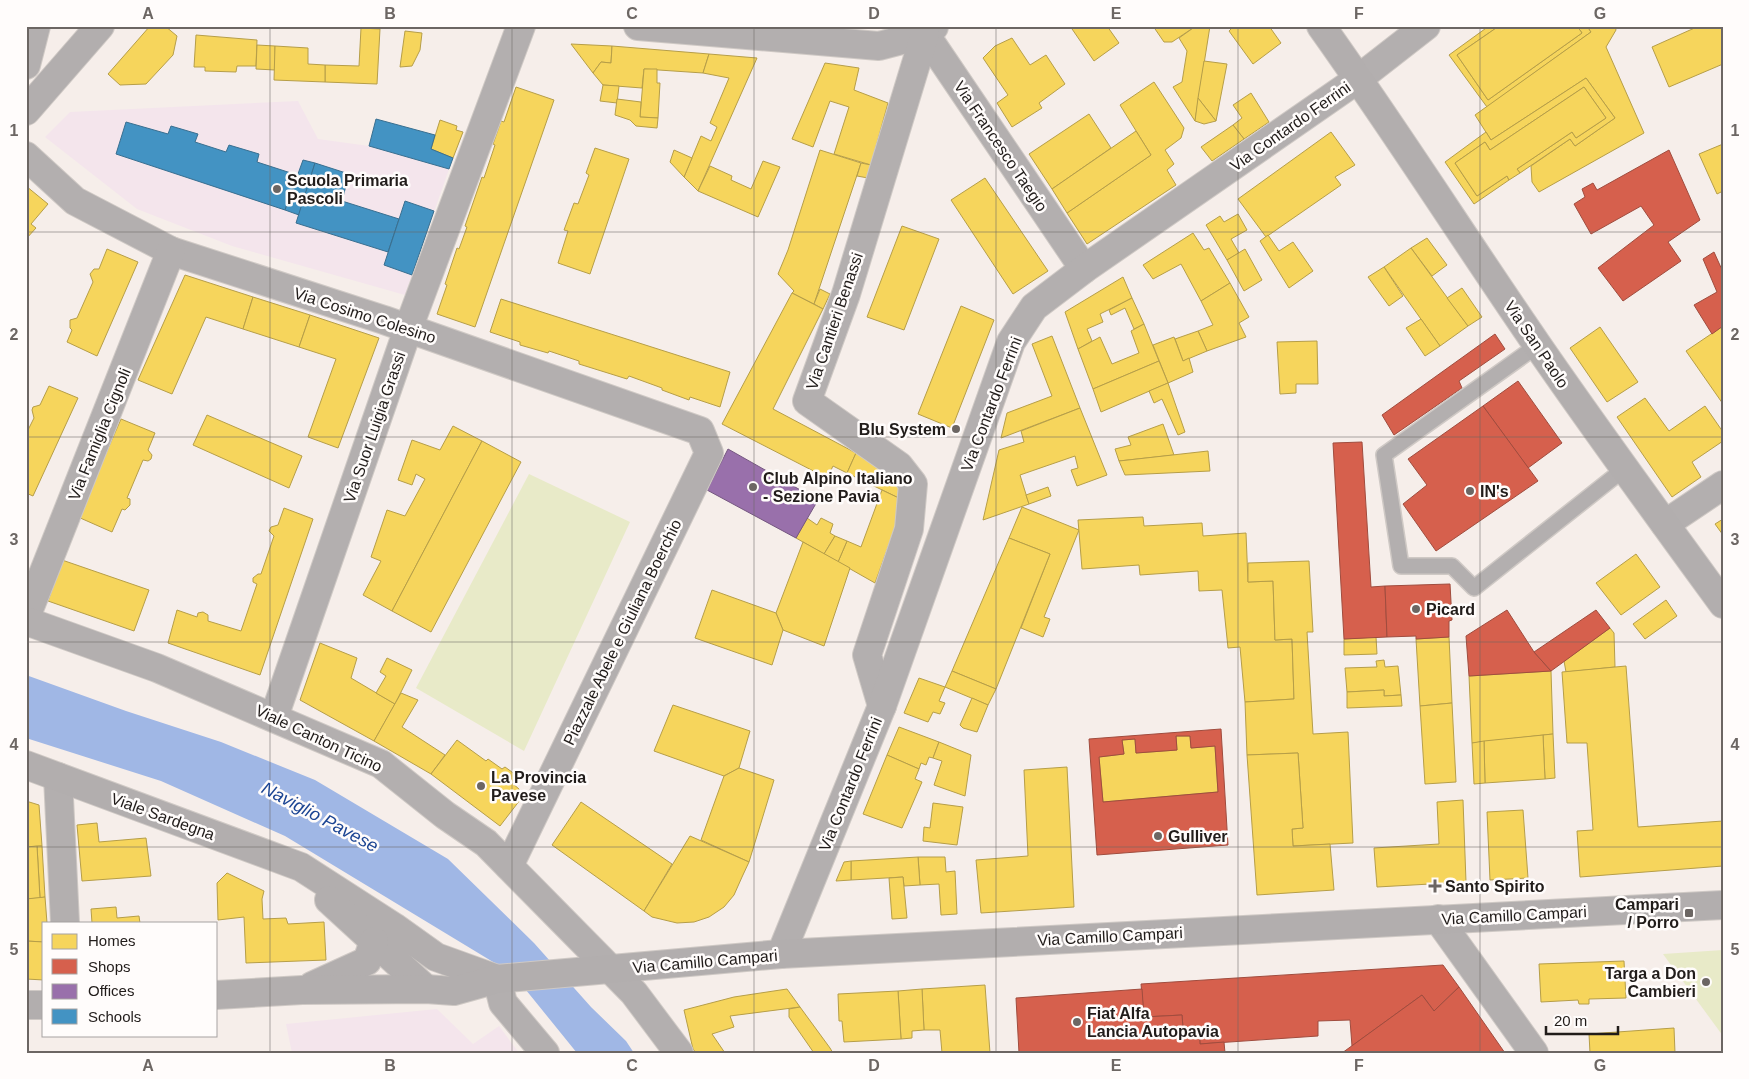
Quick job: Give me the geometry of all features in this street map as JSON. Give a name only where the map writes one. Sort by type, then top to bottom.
[{"type":"street","points":[[26,65],[36,26]]},
{"type":"street","points":[[26,111],[100,26]]},
{"type":"street","name":"Via Suor Luigia Grassi","points":[[274,717],[408,329],[521,26]]},
{"type":"street","points":[[638,26],[879,46],[930,30]]},
{"type":"street","name":"Via San Paolo","points":[[1321,26],[1624,469],[1723,604]]},
{"type":"street","name":"Via Contardo Ferrini","points":[[781,954],[882,706],[1011,342],[1034,307],[1084,269],[1358,79],[1426,26]]},
{"type":"street","name":"Via Francesco Taegio","points":[[930,30],[1084,269]]},
{"type":"street","name":"Via Cantieri Benassi","points":[[882,706],[867,655],[909,530],[913,484],[899,466],[807,401],[846,294],[930,30]]},
{"type":"street","name":"Via Cosimo Colesino","points":[[26,156],[74,200],[171,251],[408,329],[700,431],[709,453]]},
{"type":"street","name":"Via Famiglia Cignoli","points":[[26,619],[171,251]]},
{"type":"street","name":"Piazzale Abele e Giuliana Boerchio","points":[[509,866],[709,453]]},
{"type":"street","points":[[1665,524],[1723,485]]},
{"type":"street","name":"Viale Canton Ticino","points":[[26,619],[157,668],[381,764],[444,815],[486,843],[634,993],[679,1053]]},
{"type":"street","name":"Viale Sardegna","points":[[26,765],[301,866],[436,957],[497,978]]},
{"type":"street","points":[[58,776],[66,922]]},
{"type":"street","points":[[301,866],[318,890],[426,989]]},
{"type":"street","name":"Via Camillo Campari","points":[[497,978],[781,954],[1723,905]]},
{"type":"street","points":[[1438,919],[1534,1053]]},
{"type":"street","points":[[302,990],[367,961],[374,941]]},
{"type":"street","points":[[218,994],[302,990],[426,989],[454,992],[497,978],[503,1003],[545,1053]]},
{"type":"street","points":[[26,1005],[42,1005]]},
{"type":"lane","points":[[1538,345],[1384,455],[1400,566],[1452,566],[1474,588],[1624,469]]},
{"type":"shaded area","name":"Scuola Primaria Pascoli","points":[[298,101],[318,139],[369,146],[449,169],[405,295],[232,246],[137,209],[45,137],[70,112]]},
{"type":"shaded area","points":[[437,1009],[473,1044],[499,1026],[519,1053],[292,1053],[286,1024]]},
{"type":"green space","points":[[529,474],[630,522],[524,751],[416,688]]},
{"type":"green space","points":[[1723,950],[1723,1036],[1663,954]]},
{"type":"water","name":"Naviglio Pavese","points":[[26,675],[126,711],[221,742],[315,780],[448,859],[534,943],[591,1007],[626,1041],[634,1053],[577,1053],[513,974],[285,836],[161,781],[26,738]]},
{"type":"building: Homes","points":[[150,26],[165,26],[177,36],[173,55],[146,84],[120,85],[108,74]]},
{"type":"building: Homes","points":[[1070,26],[1107,26],[1119,43],[1094,61]]},
{"type":"building: Homes","points":[[1153,26],[1196,26],[1172,42],[1164,42]]},
{"type":"building: Homes","points":[[1196,26],[1210,26],[1195,121],[1173,87],[1182,82],[1187,51],[1179,38]]},
{"type":"building: Homes","points":[[1234,26],[1269,26],[1281,43],[1253,64],[1229,31]]},
{"type":"building: Homes","points":[[1489,26],[1499,26],[1457,55],[1488,100],[1582,33],[1577,26],[1587,26],[1591,32],[1487,107],[1449,55]]},
{"type":"building: Homes","points":[[1499,26],[1577,26],[1582,33],[1488,100],[1457,55]]},
{"type":"building: Homes","points":[[1587,26],[1615,26],[1616,30],[1606,47],[1644,133],[1539,192],[1532,182],[1531,166],[1570,139],[1575,146],[1615,118],[1586,78],[1491,140],[1475,115],[1591,32]]},
{"type":"building: Homes","points":[[1699,26],[1723,26],[1723,64],[1669,87],[1652,47]]},
{"type":"building: Homes","points":[[361,28],[380,29],[377,84],[325,82],[325,65],[359,66]]},
{"type":"building: Homes","points":[[405,31],[422,33],[420,50],[412,66],[400,67]]},
{"type":"building: Homes","points":[[196,35],[257,40],[256,66],[237,66],[236,72],[205,71],[205,67],[194,67]]},
{"type":"building: Homes","points":[[1012,38],[1030,65],[1046,55],[1065,84],[1039,103],[1042,108],[1012,127],[997,103],[1008,95],[983,58],[995,46]]},
{"type":"building: Homes","points":[[571,44],[612,46],[611,63],[601,62],[593,73]]},
{"type":"building: Homes","points":[[257,45],[275,46],[275,70],[256,69]]},
{"type":"building: Homes","points":[[275,46],[308,48],[308,64],[325,65],[325,82],[274,80]]},
{"type":"building: Homes","points":[[612,46],[709,54],[703,73],[644,69],[642,88],[603,85],[593,73],[601,62],[611,63]]},
{"type":"building: Homes","points":[[709,54],[757,58],[698,191],[684,177],[701,136],[711,141],[717,127],[710,123],[729,78],[703,73]]},
{"type":"building: Homes","points":[[1204,61],[1227,64],[1216,121],[1198,98]]},
{"type":"building: Homes","points":[[825,63],[859,68],[854,90],[888,103],[871,165],[834,154],[849,107],[830,101],[813,147],[792,139]]},
{"type":"building: Homes","points":[[644,69],[657,69],[657,83],[660,83],[658,118],[640,117]]},
{"type":"building: Homes","points":[[1586,78],[1615,118],[1575,146],[1570,139],[1520,173],[1517,169],[1572,132],[1576,138],[1606,118],[1584,87],[1490,150],[1485,142],[1455,163],[1477,196],[1507,176],[1509,180],[1474,204],[1445,162],[1486,132],[1491,140]]},
{"type":"building: Homes","points":[[1154,82],[1184,128],[1181,138],[1165,150],[1174,164],[1167,170],[1176,185],[1087,244],[1067,213],[1151,155],[1120,105]]},
{"type":"building: Homes","points":[[603,85],[619,86],[617,103],[600,101]]},
{"type":"building: Homes","points":[[516,87],[554,100],[475,327],[437,314],[457,248],[459,249],[467,227],[465,226],[495,145],[493,144],[501,121],[504,122]]},
{"type":"building: Homes","points":[[1584,87],[1606,118],[1576,138],[1572,132],[1517,169],[1520,173],[1509,180],[1507,176],[1477,196],[1455,163],[1485,142],[1490,150]]},
{"type":"building: Homes","points":[[1251,93],[1269,122],[1244,139],[1233,125],[1242,118],[1233,105]]},
{"type":"building: Homes","points":[[1198,98],[1216,121],[1204,124],[1195,121]]},
{"type":"building: Homes","points":[[617,99],[641,102],[640,117],[658,118],[657,128],[636,126],[630,120],[615,115]]},
{"type":"building: Homes","points":[[1089,114],[1111,148],[1052,189],[1029,154]]},
{"type":"building: Homes","points":[[440,120],[457,126],[456,130],[463,132],[453,158],[431,149]]},
{"type":"building: Homes","points":[[1233,125],[1244,139],[1212,161],[1201,147]]},
{"type":"building: Homes","points":[[1136,131],[1151,155],[1067,213],[1052,189]]},
{"type":"building: Homes","points":[[1331,132],[1355,165],[1335,177],[1341,185],[1266,237],[1238,199]]},
{"type":"building: Homes","points":[[1723,144],[1723,191],[1717,194],[1699,154]]},
{"type":"building: Homes","points":[[595,148],[629,159],[590,274],[558,263],[568,231],[564,230],[574,203],[578,204],[589,175],[586,173]]},
{"type":"building: Homes","points":[[674,150],[692,158],[684,177],[670,162]]},
{"type":"building: Homes","points":[[820,150],[861,163],[814,304],[792,293],[794,291],[778,274],[788,250]]},
{"type":"building: Homes","points":[[763,161],[780,167],[758,217],[698,191],[710,166],[732,176],[731,180],[751,189]]},
{"type":"building: Homes","points":[[861,163],[871,165],[868,178],[857,176]]},
{"type":"building: Homes","points":[[985,178],[1048,271],[1013,294],[951,200]]},
{"type":"building: Homes","points":[[26,186],[48,204],[31,224],[36,228],[26,239]]},
{"type":"building: Homes","points":[[1238,214],[1247,230],[1231,239],[1239,253],[1227,260],[1206,225],[1220,216],[1224,222]]},
{"type":"building: Homes","points":[[902,226],[939,239],[904,330],[867,317]]},
{"type":"building: Homes","points":[[1193,233],[1204,250],[1209,248],[1230,283],[1201,301],[1181,264],[1153,279],[1143,265]]},
{"type":"building: Homes","points":[[1268,235],[1279,251],[1293,242],[1313,271],[1289,288],[1260,241]]},
{"type":"building: Homes","points":[[1427,238],[1447,265],[1432,276],[1411,248]]},
{"type":"building: Homes","points":[[1411,248],[1468,326],[1440,346],[1384,267]]},
{"type":"building: Homes","points":[[107,249],[138,262],[97,356],[67,342],[72,330],[70,328],[70,320],[77,318],[93,282],[90,274],[94,269],[99,269]]},
{"type":"building: Homes","points":[[1245,249],[1262,280],[1244,291],[1227,260]]},
{"type":"building: Homes","points":[[1384,267],[1403,296],[1389,306],[1368,277]]},
{"type":"building: Homes","points":[[185,275],[253,297],[243,329],[206,317],[172,394],[138,380]]},
{"type":"building: Homes","points":[[1123,277],[1132,298],[1100,314],[1103,322],[1087,329],[1092,341],[1078,349],[1065,312]]},
{"type":"building: Homes","points":[[1230,283],[1249,317],[1239,323],[1246,337],[1207,351],[1198,331],[1213,325],[1201,301]]},
{"type":"building: Homes","points":[[1462,288],[1482,317],[1468,326],[1447,298]]},
{"type":"building: Homes","points":[[820,289],[830,294],[823,309],[814,304]]},
{"type":"building: Homes","points":[[792,293],[823,309],[773,409],[856,453],[847,473],[833,466],[827,478],[722,424]]},
{"type":"building: Homes","points":[[253,297],[310,315],[299,347],[243,329]]},
{"type":"building: Homes","points":[[1132,298],[1144,324],[1134,329],[1125,308],[1111,315],[1109,310]]},
{"type":"building: Homes","points":[[501,299],[730,372],[720,407],[690,397],[689,400],[629,376],[627,379],[579,364],[579,361],[549,351],[548,353],[520,345],[520,342],[490,332]]},
{"type":"building: Homes","points":[[961,306],[994,320],[952,428],[918,414]]},
{"type":"building: Homes","points":[[310,315],[379,338],[338,448],[308,437],[336,359],[299,347]]},
{"type":"building: Homes","points":[[1421,319],[1440,346],[1425,356],[1406,328]]},
{"type":"building: Homes","points":[[1144,324],[1159,361],[1093,389],[1078,349],[1100,337],[1112,364],[1139,353],[1131,331]]},
{"type":"building: Homes","points":[[1723,326],[1723,404],[1686,351]]},
{"type":"building: Homes","points":[[1600,327],[1638,382],[1607,402],[1570,348]]},
{"type":"building: Homes","points":[[1198,331],[1207,351],[1183,361],[1175,339]]},
{"type":"building: Homes","points":[[1052,336],[1080,408],[1001,438],[1007,413],[1052,396],[1032,344]]},
{"type":"building: Homes","points":[[1174,337],[1183,361],[1189,358],[1193,372],[1168,383],[1153,345]]},
{"type":"building: Homes","points":[[1317,341],[1318,384],[1296,384],[1296,393],[1280,394],[1277,342]]},
{"type":"building: Homes","points":[[1159,361],[1168,383],[1101,412],[1093,389]]},
{"type":"building: Homes","points":[[1168,383],[1185,432],[1178,435],[1162,399],[1154,403],[1149,391]]},
{"type":"building: Homes","points":[[49,386],[78,398],[33,496],[26,493],[26,434],[34,418],[33,407],[40,405]]},
{"type":"building: Homes","points":[[1645,398],[1669,431],[1705,406],[1723,432],[1723,441],[1692,462],[1701,477],[1672,497],[1617,417]]},
{"type":"building: Homes","points":[[1080,408],[1107,475],[1077,486],[1071,470],[1078,468],[1075,456],[1020,475],[1029,504],[983,520],[999,450],[1024,442],[1021,431]]},
{"type":"building: Homes","points":[[207,415],[302,456],[289,488],[193,445]]},
{"type":"building: Homes","points":[[121,419],[155,433],[148,450],[152,455],[151,459],[148,461],[143,460],[127,498],[130,499],[130,505],[125,510],[122,509],[112,532],[78,517]]},
{"type":"building: Homes","points":[[1163,424],[1174,455],[1119,461],[1115,449],[1131,445],[1128,437]]},
{"type":"building: Homes","points":[[453,426],[482,441],[392,611],[363,595],[381,561],[371,557],[387,510],[405,516],[425,479],[416,474],[412,485],[398,480],[412,440],[440,450]]},
{"type":"building: Homes","points":[[482,441],[521,462],[431,632],[392,611]]},
{"type":"building: Homes","points":[[1208,451],[1210,471],[1125,475],[1119,461]]},
{"type":"building: Homes","points":[[856,453],[898,476],[905,501],[847,473]]},
{"type":"building: Homes","points":[[1048,487],[1051,496],[1029,504],[1026,495]]},
{"type":"building: Homes","points":[[882,490],[905,501],[875,583],[838,562],[847,541],[861,547]]},
{"type":"building: Homes","points":[[1022,507],[1079,530],[1044,617],[1050,619],[1043,637],[1021,628],[1050,554],[1009,538]]},
{"type":"building: Homes","points":[[284,508],[313,519],[260,675],[168,643],[177,610],[197,617],[198,613],[203,612],[208,615],[208,621],[241,631],[257,584],[253,582],[253,578],[261,574],[274,536],[269,531],[271,527],[278,525]]},
{"type":"building: Homes","points":[[1143,517],[1144,526],[1202,523],[1203,536],[1246,533],[1248,582],[1273,581],[1275,640],[1292,639],[1294,699],[1245,702],[1240,647],[1228,648],[1222,590],[1199,591],[1198,571],[1140,575],[1139,565],[1082,569],[1078,520]]},
{"type":"building: Homes","points":[[807,518],[817,525],[821,518],[833,524],[830,533],[835,536],[824,554],[796,538]]},
{"type":"building: Homes","points":[[1723,519],[1723,535],[1715,524]]},
{"type":"building: Homes","points":[[835,536],[847,541],[838,562],[824,554]]},
{"type":"building: Homes","points":[[1009,538],[1050,554],[996,689],[952,671]]},
{"type":"building: Homes","points":[[803,542],[850,568],[824,646],[783,630],[776,613]]},
{"type":"building: Homes","points":[[1636,554],[1660,587],[1621,615],[1596,583]]},
{"type":"building: Homes","points":[[62,560],[149,590],[134,631],[48,601]]},
{"type":"building: Homes","points":[[1309,561],[1313,632],[1307,632],[1313,734],[1348,732],[1353,843],[1293,846],[1292,829],[1303,828],[1298,753],[1247,755],[1245,702],[1294,699],[1292,639],[1275,640],[1273,581],[1248,582],[1248,563]]},
{"type":"building: Homes","points":[[712,590],[776,613],[783,630],[772,665],[695,638]]},
{"type":"building: Homes","points":[[1666,600],[1677,616],[1645,639],[1633,624]]},
{"type":"building: Homes","points":[[1610,628],[1614,633],[1615,667],[1566,672],[1564,661]]},
{"type":"building: Homes","points":[[1376,637],[1377,654],[1344,655],[1344,639]]},
{"type":"building: Homes","points":[[1449,637],[1452,703],[1420,706],[1416,639]]},
{"type":"building: Homes","points":[[320,643],[357,658],[351,678],[395,704],[374,741],[300,700]]},
{"type":"building: Homes","points":[[387,658],[412,670],[395,704],[376,693],[386,676],[380,672]]},
{"type":"building: Homes","points":[[1384,660],[1385,667],[1398,666],[1401,695],[1384,696],[1384,690],[1347,692],[1345,668],[1377,667],[1376,661]]},
{"type":"building: Homes","points":[[1626,666],[1638,827],[1723,821],[1723,866],[1580,877],[1577,831],[1593,830],[1587,743],[1567,743],[1562,672]]},
{"type":"building: Homes","points":[[952,671],[996,689],[988,705],[945,687]]},
{"type":"building: Homes","points":[[1551,671],[1553,734],[1472,743],[1469,676]]},
{"type":"building: Homes","points":[[919,678],[945,687],[939,701],[945,703],[940,714],[933,712],[928,722],[904,713]]},
{"type":"building: Homes","points":[[1384,690],[1384,696],[1401,695],[1402,706],[1347,708],[1347,692]]},
{"type":"building: Homes","points":[[401,693],[418,700],[402,727],[445,755],[431,774],[374,741]]},
{"type":"building: Homes","points":[[972,698],[988,705],[977,732],[963,728],[960,725]]},
{"type":"building: Homes","points":[[1452,703],[1456,782],[1425,784],[1420,706]]},
{"type":"building: Homes","points":[[673,705],[750,731],[739,768],[724,776],[654,751]]},
{"type":"building: Homes","points":[[899,727],[939,742],[933,758],[929,757],[926,765],[921,763],[919,769],[887,755]]},
{"type":"building: Homes","points":[[1553,734],[1555,778],[1545,779],[1543,735]]},
{"type":"building: Homes","points":[[1543,735],[1545,779],[1485,783],[1484,741]]},
{"type":"building: Homes","points":[[1176,736],[1190,736],[1191,748],[1215,746],[1218,792],[1103,802],[1099,757],[1124,754],[1122,740],[1135,739],[1136,753],[1177,750]]},
{"type":"building: Homes","name":"La Provincia Pavese","points":[[457,740],[486,761],[488,759],[502,769],[505,767],[516,775],[512,783],[519,789],[520,800],[500,826],[431,774]]},
{"type":"building: Homes","points":[[1484,741],[1485,783],[1474,784],[1472,743]]},
{"type":"building: Homes","points":[[939,742],[971,755],[965,796],[934,785],[942,761],[933,758]]},
{"type":"building: Homes","points":[[1298,753],[1303,828],[1292,829],[1293,846],[1330,844],[1334,890],[1257,895],[1247,755]]},
{"type":"building: Homes","points":[[887,755],[919,769],[915,779],[922,782],[902,828],[863,814]]},
{"type":"building: Homes","points":[[1067,767],[1074,907],[981,913],[976,860],[1028,856],[1024,770]]},
{"type":"building: Homes","points":[[739,768],[774,780],[749,862],[701,840],[724,776]]},
{"type":"building: Homes","points":[[1463,800],[1466,882],[1377,887],[1374,848],[1439,844],[1437,802]]},
{"type":"building: Homes","points":[[26,801],[39,805],[42,846],[26,847]]},
{"type":"building: Homes","points":[[581,802],[672,864],[644,911],[552,845]]},
{"type":"building: Homes","points":[[933,803],[963,807],[957,845],[923,841],[924,827],[930,828]]},
{"type":"building: Homes","points":[[1523,810],[1528,878],[1490,880],[1487,812]]},
{"type":"building: Homes","points":[[97,823],[99,842],[146,838],[151,876],[82,881],[77,825]]},
{"type":"building: Homes","points":[[690,836],[749,862],[734,895],[724,907],[709,917],[694,922],[677,923],[652,917],[644,911]]},
{"type":"building: Homes","points":[[37,846],[42,846],[45,897],[40,898]]},
{"type":"building: Homes","points":[[37,846],[40,898],[26,899],[26,847]]},
{"type":"building: Homes","points":[[918,857],[945,857],[946,872],[955,871],[957,914],[941,915],[939,884],[920,885]]},
{"type":"building: Homes","points":[[918,857],[920,885],[904,886],[903,877],[851,880],[851,861]]},
{"type":"building: Homes","points":[[851,861],[851,880],[836,881],[844,862]]},
{"type":"building: Homes","points":[[227,873],[264,891],[262,899],[263,919],[286,918],[288,924],[324,922],[326,960],[246,963],[244,917],[218,920],[217,883]]},
{"type":"building: Homes","points":[[903,877],[907,918],[892,919],[889,878]]},
{"type":"building: Homes","points":[[45,897],[47,922],[42,922],[42,942],[26,941],[26,899]]},
{"type":"building: Homes","points":[[116,907],[117,918],[139,916],[140,922],[92,922],[91,909]]},
{"type":"building: Homes","points":[[26,941],[42,942],[42,980],[26,979]]},
{"type":"building: Homes","points":[[1624,961],[1626,998],[1589,999],[1589,1004],[1579,1004],[1578,1000],[1541,1002],[1539,964]]},
{"type":"building: Homes","points":[[985,985],[990,1053],[942,1053],[940,1030],[924,1030],[922,989]]},
{"type":"building: Homes","points":[[787,989],[800,1007],[730,1016],[734,1027],[712,1034],[725,1053],[696,1053],[693,1049],[684,1010],[734,997]]},
{"type":"building: Homes","points":[[922,989],[924,1030],[912,1031],[912,1038],[901,1039],[898,991]]},
{"type":"building: Homes","points":[[898,991],[901,1039],[844,1042],[842,1021],[839,1021],[838,994]]},
{"type":"building: Homes","points":[[800,1007],[833,1053],[814,1053],[789,1017],[789,1009]]},
{"type":"building: Homes","points":[[1674,1028],[1675,1053],[1590,1053],[1589,1034]]},
{"type":"building: Shops","points":[[1669,150],[1700,220],[1668,242],[1681,261],[1623,301],[1598,268],[1654,225],[1641,206],[1591,234],[1574,204],[1585,197],[1582,189],[1593,183],[1597,190]]},
{"type":"building: Shops","points":[[1714,252],[1723,272],[1723,326],[1712,334],[1694,305],[1717,292],[1703,259]]},
{"type":"building: Shops","points":[[1495,334],[1505,349],[1459,381],[1462,388],[1394,435],[1382,415]]},
{"type":"building: Shops","points":[[1518,381],[1562,443],[1528,468],[1483,406]]},
{"type":"building: Shops","points":[[1483,406],[1538,481],[1436,551],[1403,504],[1427,485],[1408,459]]},
{"type":"building: Shops","points":[[1362,442],[1371,587],[1385,586],[1387,637],[1344,639],[1333,443]]},
{"type":"building: Shops","points":[[1450,584],[1452,620],[1449,621],[1449,637],[1416,639],[1416,636],[1387,637],[1385,586]]},
{"type":"building: Shops","points":[[1507,610],[1534,652],[1551,671],[1469,676],[1466,636]]},
{"type":"building: Shops","points":[[1596,610],[1610,628],[1551,671],[1534,652]]},
{"type":"building: Shops","points":[[1221,729],[1228,845],[1097,855],[1089,739]],"holes":[[[1176,736],[1190,736],[1191,748],[1215,746],[1218,792],[1103,802],[1099,757],[1124,754],[1122,740],[1135,739],[1136,753],[1177,750]]]},
{"type":"building: Shops","points":[[1443,965],[1459,987],[1434,1011],[1422,995],[1352,1046],[1350,1020],[1318,1021],[1318,1036],[1200,1044],[1199,1028],[1183,1028],[1182,1015],[1144,1017],[1141,984]]},
{"type":"building: Shops","points":[[1459,987],[1505,1053],[1342,1053],[1422,995],[1434,1011]]},
{"type":"building: Shops","points":[[1142,989],[1144,1017],[1182,1015],[1183,1028],[1199,1028],[1200,1044],[1224,1042],[1225,1053],[1019,1053],[1016,998]]},
{"type":"building: Offices","points":[[728,449],[818,500],[796,538],[707,490]]},
{"type":"building: Schools","points":[[376,119],[435,135],[431,149],[453,158],[449,169],[369,146]]},
{"type":"building: Schools","points":[[126,122],[168,134],[171,126],[198,134],[195,142],[226,152],[229,145],[259,154],[257,162],[297,175],[285,210],[116,154]]},
{"type":"building: Schools","points":[[303,160],[315,163],[299,215],[285,210]]},
{"type":"building: Schools","points":[[315,163],[349,174],[342,201],[399,219],[388,252],[296,223]]},
{"type":"building: Schools","points":[[405,201],[434,211],[412,275],[384,265]]},
{"type":"place","name":"Scuola Primaria Pascoli","points":[[277,189]]},
{"type":"place","name":"Blu System","points":[[956,429]]},
{"type":"place","name":"Club Alpino Italiano - Sezione Pavia","points":[[753,487]]},
{"type":"place","name":"IN's","points":[[1470,491]]},
{"type":"place","name":"Picard","points":[[1416,609]]},
{"type":"place","name":"La Provincia Pavese","points":[[481,786]]},
{"type":"place","name":"Gulliver","points":[[1158,836]]},
{"type":"place","name":"Santo Spirito","points":[[1435,886]]},
{"type":"place","name":"Campari / Porro","points":[[1689,913]]},
{"type":"place","name":"Targa a Don Cambieri","points":[[1706,982]]},
{"type":"place","name":"Fiat Alfa Lancia Autopavia","points":[[1077,1022]]}]
